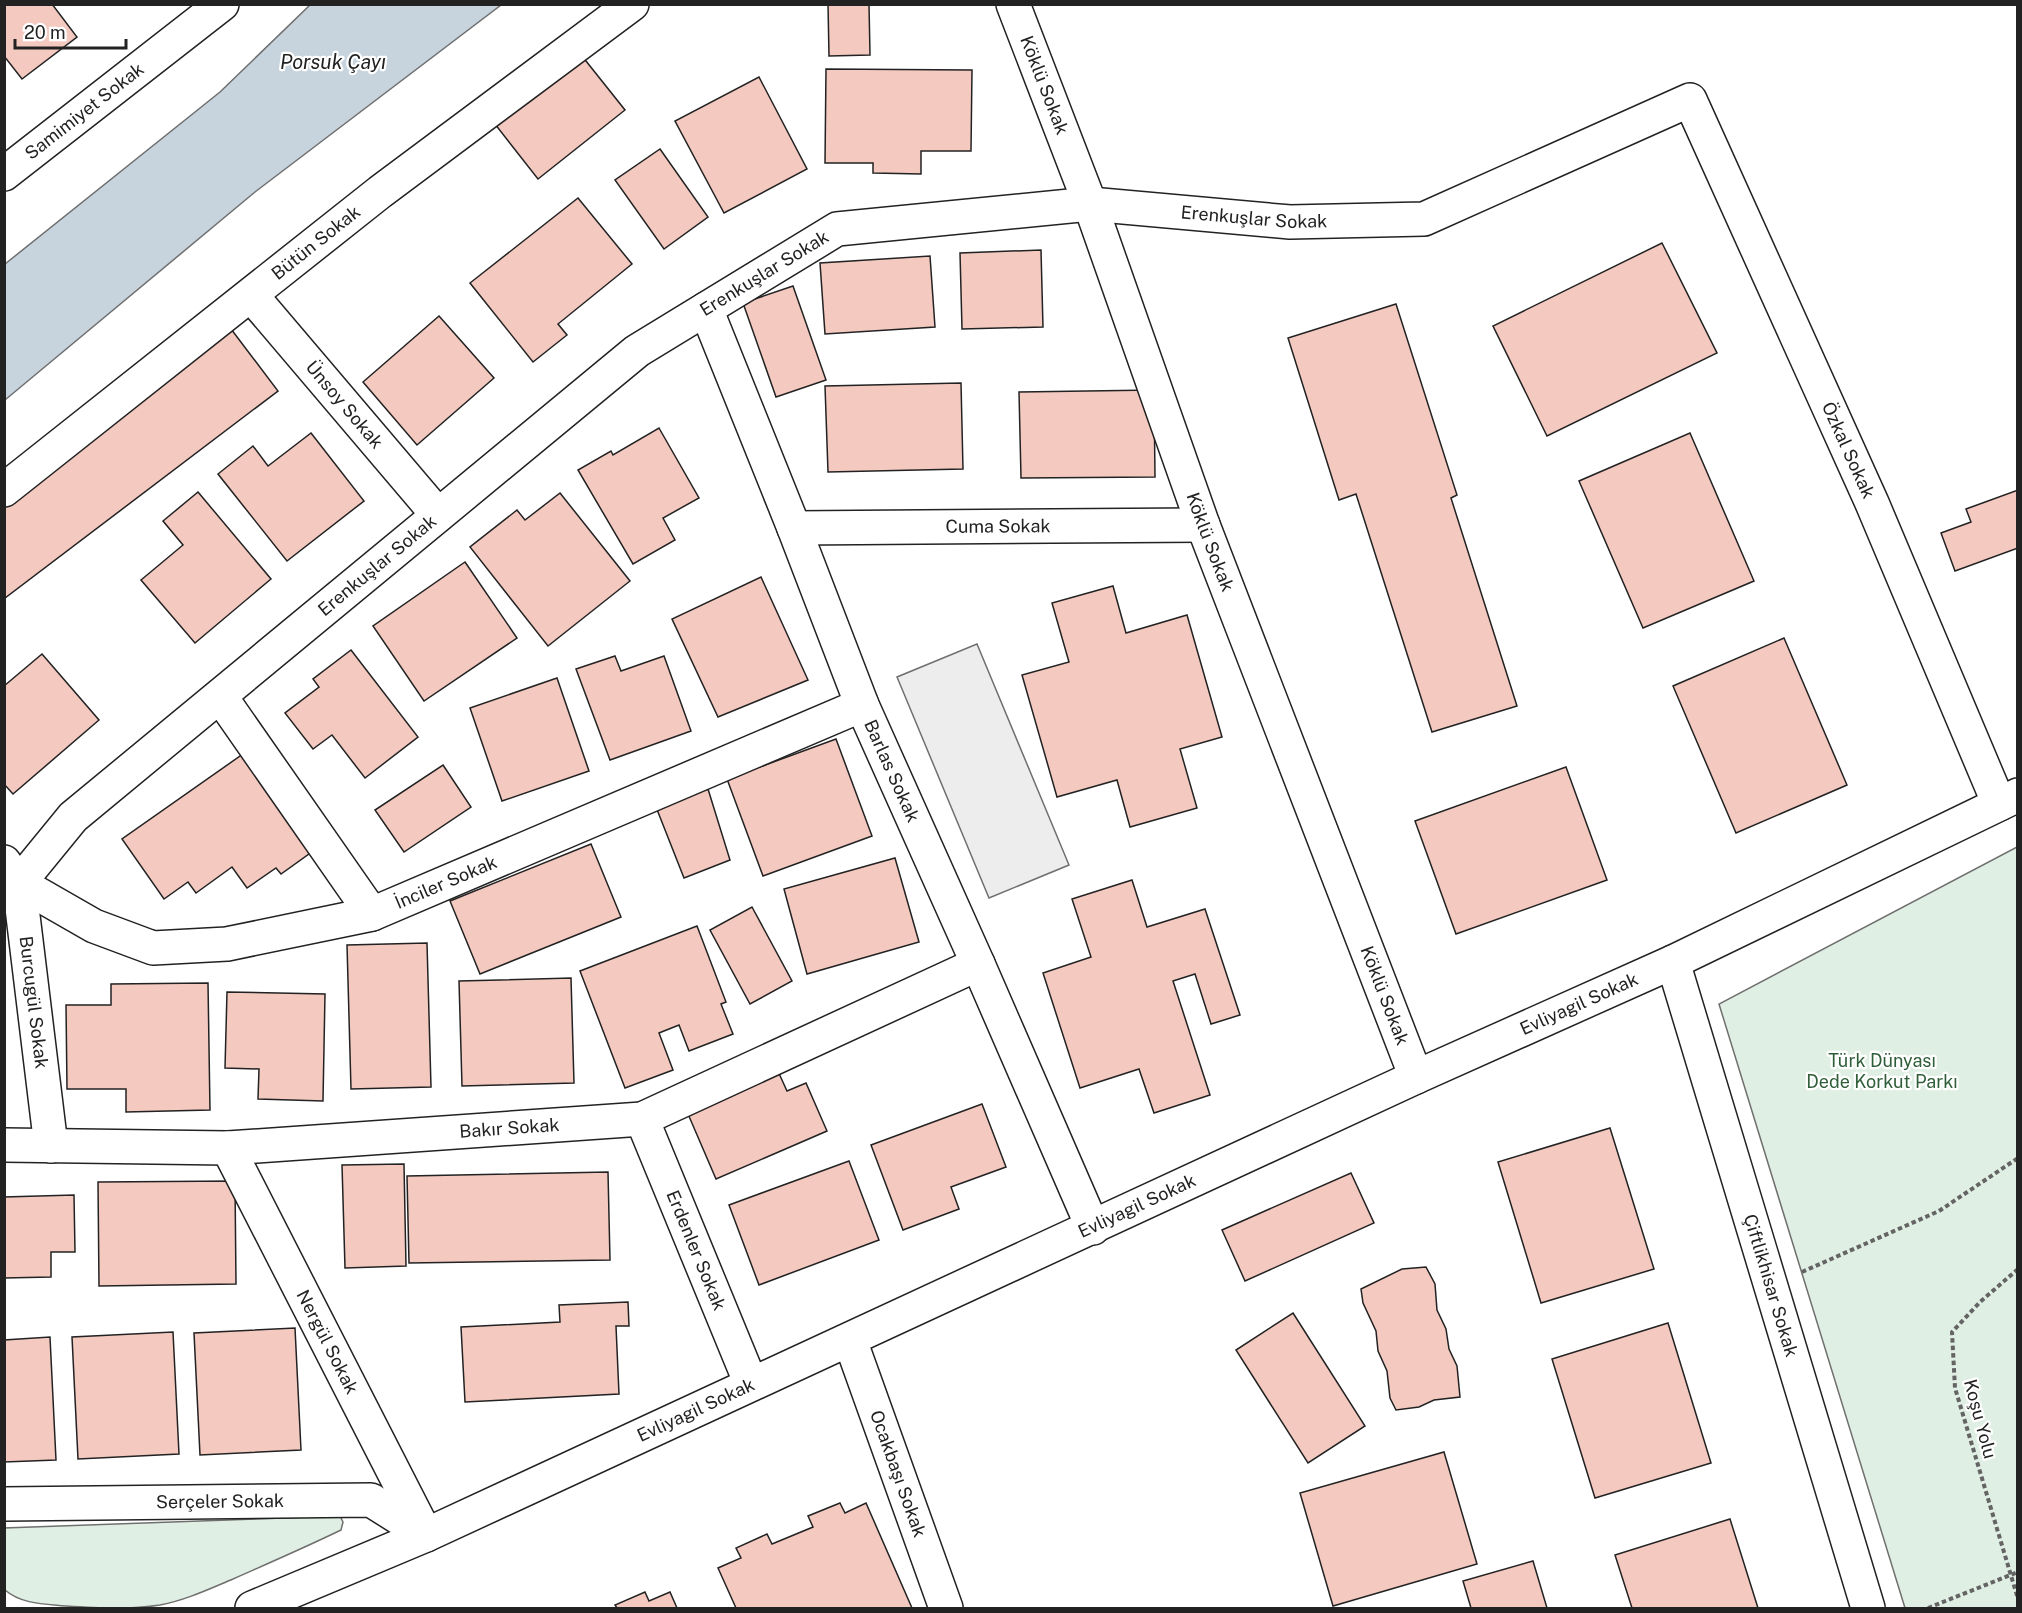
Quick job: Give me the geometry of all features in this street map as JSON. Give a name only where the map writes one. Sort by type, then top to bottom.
[{"type":"street","name":"Samimiyet Sokak","points":[[4,174],[222,4]]},
{"type":"street","name":"Bütün Sokak","points":[[4,490],[380,192],[632,4]]},
{"type":"street","name":"Köklü Sokak","points":[[1013,4],[1090,204],[1203,525],[1416,1077]]},
{"type":"street","name":"Erenkuşlar Sokak","points":[[12,872],[73,817],[637,351],[837,229],[1090,204],[1290,222],[1424,219],[1690,100]]},
{"type":"street","name":"Özkal Sokak","points":[[1690,100],[2008,800]]},
{"type":"street","name":"Ünsoy Sokak","points":[[251,295],[438,516]]},
{"type":"street","name":"Barlas Sokak","points":[[706,309],[862,705],[1093,1228]]},
{"type":"street","name":"Cuma Sokak","points":[[794,528],[1203,525]]},
{"type":"street","points":[[220,696],[372,914]]},
{"type":"street","name":"İnciler Sokak","points":[[12,872],[94,926],[153,948],[227,944],[372,914],[862,705]]},
{"type":"street","name":"Evliyagil Sokak","points":[[252,1608],[426,1535],[1416,1077],[1673,962],[2008,800]]},
{"type":"street","name":"Burcugül Sokak","points":[[12,872],[51,1146]]},
{"type":"street","name":"Çiftlikhisar Sokak","points":[[1673,962],[1868,1608]]},
{"type":"street","name":"Bakır Sokak","points":[[4,1145],[228,1148],[642,1119],[978,964]]},
{"type":"street","name":"Erdenler Sokak","points":[[642,1119],[751,1384]]},
{"type":"street","name":"Nergül Sokak","points":[[228,1148],[426,1535]]},
{"type":"street","name":"Ocakbaşı Sokak","points":[[850,1340],[946,1608]]},
{"type":"street","name":"Serçeler Sokak","points":[[4,1504],[371,1500],[426,1535]]},
{"type":"path","points":[[1770,1283],[1802,1272],[1939,1212],[2018,1158]]},
{"type":"path","name":"Koşu Yolu","points":[[2018,1269],[1980,1302],[1952,1332],[1954,1388],[2018,1599]]},
{"type":"path","points":[[1928,1608],[2018,1572]]},
{"type":"green space","name":"Türk Dünyası Dede Korkut Parkı","points":[[2017,847],[2017,1608],[1905,1608],[1719,1004]]},
{"type":"green space","points":[[340,1516],[343,1522],[341,1530],[206,1590],[160,1605],[113,1608],[49,1605],[25,1601],[5,1590],[4,1528]]},
{"type":"shaded area","points":[[977,644],[1069,865],[989,898],[897,677]]},
{"type":"water","name":"Porsuk Çayı","points":[[310,5],[501,5],[255,192],[5,400],[5,264],[220,92]]},
{"type":"building","points":[[4,4],[52,4],[77,37],[22,79],[4,56]]},
{"type":"building","points":[[828,4],[869,4],[870,55],[829,56]]},
{"type":"building","points":[[578,51],[625,110],[538,179],[491,119]]},
{"type":"building","points":[[826,69],[972,70],[971,151],[921,151],[921,174],[873,173],[873,163],[825,163]]},
{"type":"building","points":[[759,77],[807,169],[724,213],[675,121]]},
{"type":"building","points":[[660,149],[708,217],[664,249],[615,180]]},
{"type":"building","points":[[578,198],[632,264],[558,324],[567,335],[533,362],[470,283]]},
{"type":"building","points":[[1662,243],[1717,353],[1547,436],[1493,326]]},
{"type":"building","points":[[1041,250],[1043,327],[962,329],[960,253]]},
{"type":"building","points":[[930,256],[935,327],[825,334],[820,263]]},
{"type":"building","points":[[793,286],[826,380],[776,397],[743,303]]},
{"type":"building","points":[[1396,304],[1457,495],[1451,498],[1517,706],[1432,732],[1356,494],[1339,500],[1288,338]]},
{"type":"building","points":[[439,316],[494,378],[417,445],[363,382]]},
{"type":"building","points":[[228,325],[278,391],[5,598],[4,493]]},
{"type":"building","points":[[961,383],[963,469],[828,472],[825,386]]},
{"type":"building","points":[[1154,390],[1155,477],[1021,478],[1019,392]]},
{"type":"building","points":[[659,428],[699,498],[663,518],[675,540],[633,564],[578,470],[611,451],[613,455]]},
{"type":"building","points":[[311,433],[364,501],[287,561],[218,474],[253,446],[268,466]]},
{"type":"building","points":[[1690,433],[1754,581],[1643,628],[1579,481]]},
{"type":"building","points":[[2018,490],[2018,548],[1955,571],[1941,533],[1971,522],[1966,509]]},
{"type":"building","points":[[198,492],[271,579],[195,643],[141,580],[183,545],[163,521]]},
{"type":"building","points":[[560,493],[630,581],[548,646],[470,547],[517,510],[525,520]]},
{"type":"building","points":[[465,562],[517,638],[424,701],[373,626]]},
{"type":"building","points":[[761,577],[808,680],[718,717],[672,619]]},
{"type":"building","points":[[1113,586],[1126,633],[1187,615],[1222,737],[1180,749],[1197,808],[1130,827],[1117,780],[1057,797],[1022,675],[1069,662],[1052,603]]},
{"type":"building","points":[[1784,638],[1847,785],[1736,833],[1673,686]]},
{"type":"building","points":[[351,650],[418,737],[365,778],[332,735],[313,749],[285,713],[319,687],[313,679]]},
{"type":"building","points":[[42,654],[99,720],[13,794],[4,784],[4,686]]},
{"type":"building","points":[[615,656],[621,671],[664,656],[691,731],[610,760],[576,669]]},
{"type":"building","points":[[557,678],[589,771],[502,801],[470,708]]},
{"type":"building","points":[[836,739],[872,836],[763,876],[727,779]]},
{"type":"building","points":[[250,749],[320,846],[281,874],[276,868],[247,888],[232,867],[196,893],[188,882],[164,899],[122,839]]},
{"type":"building","points":[[443,765],[471,807],[404,852],[375,810]]},
{"type":"building","points":[[1566,767],[1607,880],[1456,934],[1415,821]]},
{"type":"building","points":[[708,789],[730,860],[684,878],[656,807]]},
{"type":"building","points":[[591,844],[621,917],[480,974],[450,901]]},
{"type":"building","points":[[895,858],[919,942],[807,974],[784,889]]},
{"type":"building","points":[[1132,880],[1147,927],[1205,909],[1240,1015],[1211,1024],[1195,974],[1173,981],[1210,1095],[1154,1113],[1139,1069],[1080,1088],[1043,973],[1091,957],[1072,899]]},
{"type":"building","points":[[752,907],[792,981],[750,1004],[710,930]]},
{"type":"building","points":[[697,926],[726,1002],[721,1004],[733,1034],[689,1051],[679,1025],[659,1033],[673,1070],[625,1088],[580,971]]},
{"type":"building","points":[[427,943],[431,1087],[351,1089],[347,945]]},
{"type":"building","points":[[571,978],[574,1083],[462,1086],[459,981]]},
{"type":"building","points":[[208,983],[210,1110],[126,1112],[126,1089],[67,1089],[66,1005],[111,1005],[111,984]]},
{"type":"building","points":[[227,992],[325,994],[323,1101],[258,1099],[259,1069],[225,1068]]},
{"type":"building","points":[[777,1069],[787,1091],[806,1083],[827,1131],[716,1179],[685,1107]]},
{"type":"building","points":[[982,1104],[1006,1167],[951,1187],[959,1209],[903,1230],[871,1145]]},
{"type":"building","points":[[1610,1128],[1654,1269],[1541,1303],[1498,1162]]},
{"type":"building","points":[[849,1161],[879,1240],[759,1285],[729,1205]]},
{"type":"building","points":[[404,1164],[406,1266],[345,1268],[342,1165]]},
{"type":"building","points":[[608,1172],[610,1260],[409,1263],[407,1176]]},
{"type":"building","points":[[1351,1173],[1374,1223],[1245,1281],[1222,1230]]},
{"type":"building","points":[[235,1181],[236,1284],[99,1286],[98,1182]]},
{"type":"building","points":[[74,1195],[75,1252],[51,1252],[51,1277],[4,1278],[4,1197]]},
{"type":"building","points":[[1426,1267],[1435,1284],[1437,1310],[1446,1329],[1449,1349],[1457,1366],[1460,1397],[1434,1400],[1419,1407],[1396,1410],[1390,1398],[1387,1371],[1378,1351],[1376,1331],[1363,1303],[1361,1289],[1402,1269]]},
{"type":"building","points":[[628,1302],[629,1326],[616,1326],[619,1394],[465,1402],[461,1327],[560,1322],[559,1305]]},
{"type":"building","points":[[1293,1313],[1365,1426],[1308,1463],[1236,1350]]},
{"type":"building","points":[[1668,1323],[1711,1463],[1595,1498],[1552,1359]]},
{"type":"building","points":[[295,1328],[301,1450],[200,1455],[194,1333]]},
{"type":"building","points":[[173,1332],[179,1454],[78,1459],[72,1337]]},
{"type":"building","points":[[50,1337],[56,1460],[4,1462],[4,1340]]},
{"type":"building","points":[[1444,1452],[1477,1564],[1333,1606],[1300,1493]]},
{"type":"building","points":[[840,1503],[845,1513],[866,1503],[912,1608],[736,1608],[718,1568],[741,1558],[736,1548],[767,1534],[772,1544],[813,1527],[808,1516]]},
{"type":"building","points":[[1730,1519],[1758,1608],[1632,1608],[1615,1555]]},
{"type":"building","points":[[1533,1561],[1547,1608],[1471,1608],[1463,1581]]},
{"type":"building","points":[[645,1592],[649,1601],[670,1592],[677,1608],[617,1608],[615,1605]]}]
